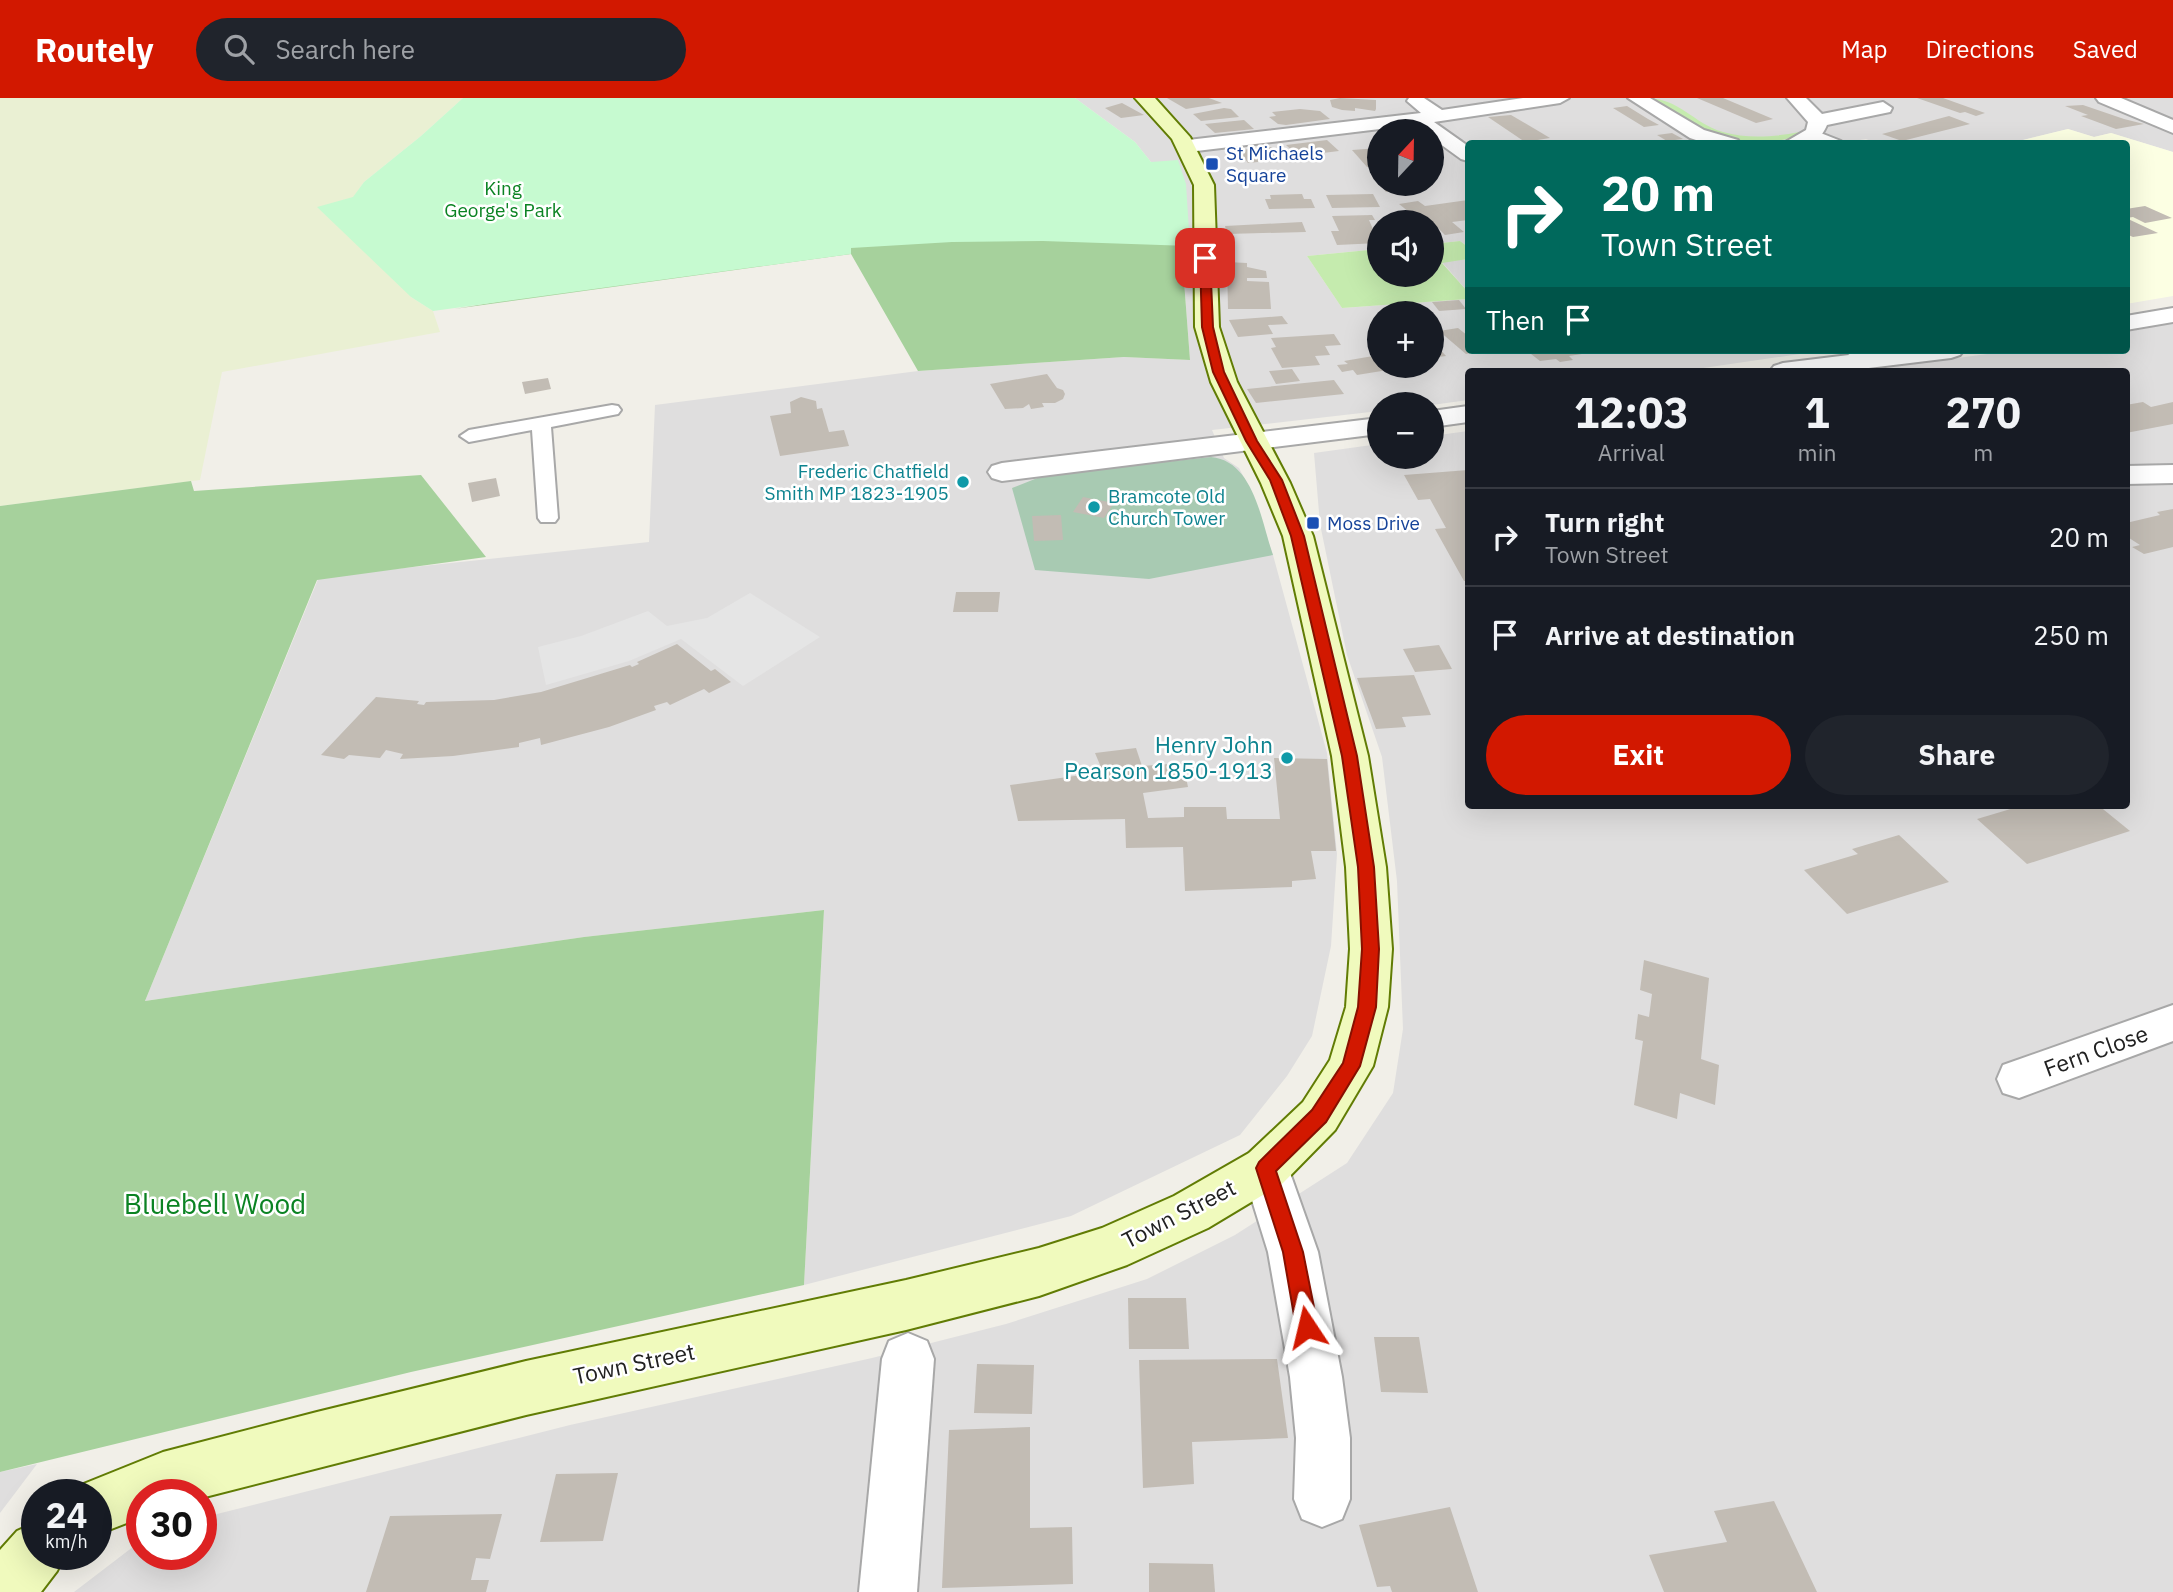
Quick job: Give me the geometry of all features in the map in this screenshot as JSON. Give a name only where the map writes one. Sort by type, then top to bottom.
[{"type":"street","name":"Town Street","points":[[112,1501],[163,1480],[317,1439],[539,1385],[906,1305],[1039,1272],[1133,1238],[1191,1212],[1266,1168],[1319,1116],[1351,1066],[1367,1007],[1371,949],[1366,867],[1350,756],[1298,536],[1276,480],[1252,441],[1219,372],[1211,343],[1208,327],[1203,185],[1197,163],[1188,146],[1144,98]]},
{"type":"street","points":[[1412,98],[1439,116]]},
{"type":"street","points":[[1417,119],[1560,98]]},
{"type":"street","points":[[1637,98],[1688,130],[1714,140]]},
{"type":"street","points":[[1796,98],[1815,127]]},
{"type":"street","points":[[2105,98],[2173,127]]},
{"type":"street","points":[[1797,140],[1815,127],[1883,108]]},
{"type":"street","points":[[1188,146],[1367,125]]},
{"type":"street","points":[[1444,139],[1465,154]]},
{"type":"street","points":[[2130,322],[2173,315]]},
{"type":"street","points":[[1797,368],[1859,355],[1877,354]]},
{"type":"street","points":[[1444,418],[1465,415]]},
{"type":"street","points":[[1002,472],[1367,427]]},
{"type":"street","points":[[2130,475],[2173,474]]},
{"type":"street","name":"Fern Close","points":[[2019,1079],[2173,1023]]},
{"type":"street","points":[[1266,1168],[1293,1252],[1316,1377],[1323,1438],[1322,1499]]},
{"type":"street","points":[[888,1592],[908,1359]]},
{"type":"lane","points":[[1815,127],[1831,140]]},
{"type":"lane","points":[[469,436],[612,410]]},
{"type":"lane","points":[[541,422],[548,518]]},
{"type":"shaded area","points":[[0,98],[463,98],[364,182],[353,198],[411,297],[433,311],[440,332],[222,372],[200,480],[0,506]]},
{"type":"shaded area","points":[[1075,98],[2173,98],[2173,152],[2111,133],[2094,137],[2068,129],[2023,140],[1465,140],[1465,245],[1460,241],[1444,243],[1444,210],[1367,210],[1367,250],[1307,256],[1342,308],[1367,306],[1367,378],[1444,378],[1444,301],[1440,301],[1465,299],[1465,354],[1800,354],[1704,368],[1465,368],[1465,400],[1444,403],[1444,392],[1367,392],[1367,412],[1212,430],[1224,458],[1239,468],[1251,491],[1273,555],[1327,753],[1337,854],[1331,946],[1312,1036],[1287,1076],[1240,1135],[1071,1216],[804,1285],[824,910],[584,937],[145,1001],[319,577],[649,542],[655,405],[918,371],[1124,357],[1190,360],[1184,280],[1191,280],[1188,238],[1151,162],[1135,142]]},
{"type":"shaded area","points":[[2068,129],[2094,137],[2111,133],[2173,152],[2173,296],[2130,303],[2130,140],[2023,140]]},
{"type":"shaded area","points":[[1465,259],[1465,289],[1444,264],[1444,262]]},
{"type":"shaded area","points":[[2173,323],[2173,1592],[74,1592],[103,1570],[112,1570],[112,1563],[126,1552],[126,1570],[217,1570],[217,1514],[570,1425],[872,1358],[1006,1324],[1147,1279],[1235,1235],[1347,1163],[1393,1093],[1403,1029],[1397,881],[1382,757],[1347,655],[1320,524],[1314,453],[1367,446],[1367,469],[1444,469],[1444,434],[1465,431],[1465,809],[2130,809],[2130,368],[1883,368],[1987,354],[2130,354],[2130,331]]},
{"type":"shaded area","points":[[1211,457],[1226,461],[1237,469],[1246,481],[1254,495],[1273,555],[1149,579],[1035,570],[1012,488],[1045,475]]},
{"type":"shaded area","points":[[750,593],[820,637],[743,686],[681,639],[629,661],[546,685],[538,647],[581,636],[648,611],[667,626],[707,618]]},
{"type":"shaded area","points":[[37,1464],[26,1479],[21,1479],[21,1485],[0,1513],[0,1472]]},
{"type":"green space","name":"King George's Park","points":[[463,98],[1075,98],[1135,142],[1151,162],[1178,160],[1186,184],[1190,246],[1043,241],[952,242],[851,248],[851,254],[433,311],[411,297],[317,207],[353,197],[364,182]]},
{"type":"green space","points":[[1644,98],[1668,102],[1723,132],[1742,136],[1802,134],[1783,140],[1734,140],[1682,119]]},
{"type":"green space","points":[[936,227],[1188,238],[1192,280],[1184,281],[1190,360],[1124,357],[918,371],[851,254],[454,309]]},
{"type":"green space","points":[[1460,241],[1465,245],[1465,259],[1444,263],[1444,243]]},
{"type":"green space","points":[[1367,250],[1367,287],[1444,287],[1444,265],[1465,289],[1465,299],[1367,301],[1367,306],[1342,308],[1307,256]]},
{"type":"green space","name":"Bluebell Wood","points":[[421,475],[486,557],[317,580],[145,1001],[584,937],[824,910],[804,1285],[411,1372],[0,1472],[0,506],[191,481],[194,491]]},
{"type":"building","points":[[1167,98],[1209,98],[1222,103],[1186,109]]},
{"type":"building","points":[[1697,98],[1723,98],[1773,119],[1756,123]]},
{"type":"building","points":[[1917,98],[1943,98],[1985,113],[1976,116],[1960,113]]},
{"type":"building","points":[[1330,100],[1376,100],[1376,109],[1355,108],[1355,111],[1332,107]]},
{"type":"building","points":[[1122,103],[1144,115],[1121,118],[1105,108]]},
{"type":"building","points":[[2083,105],[2144,124],[2116,129],[2081,116],[2088,115],[2065,106]]},
{"type":"building","points":[[1627,106],[1659,125],[1644,127],[1613,108]]},
{"type":"building","points":[[1231,109],[1239,117],[1201,121],[1193,114]]},
{"type":"building","points":[[1300,109],[1320,111],[1330,119],[1286,125],[1278,124],[1269,117],[1276,116],[1272,112]]},
{"type":"building","points":[[1511,115],[1550,138],[1522,140],[1488,117]]},
{"type":"building","points":[[1949,116],[1970,124],[1906,140],[1882,134]]},
{"type":"building","points":[[1244,120],[1254,129],[1215,133],[1205,124]]},
{"type":"building","points":[[1672,133],[1683,139],[1665,140],[1657,135]]},
{"type":"building","points":[[1327,140],[1339,151],[1298,156],[1286,145]]},
{"type":"building","points":[[1271,147],[1280,155],[1273,156],[1276,160],[1248,163],[1245,159],[1238,160],[1230,151]]},
{"type":"building","points":[[1367,149],[1367,167],[1352,150]]},
{"type":"building","points":[[1302,194],[1304,199],[1311,199],[1315,208],[1269,209],[1265,199],[1271,199],[1270,195]]},
{"type":"building","points":[[1367,194],[1374,196],[1380,207],[1332,208],[1326,195]]},
{"type":"building","points":[[1465,200],[1465,220],[1452,222],[1464,232],[1444,234],[1444,210],[1406,210],[1399,204],[1418,201],[1425,206]]},
{"type":"building","points":[[2145,206],[2172,218],[2145,223],[2130,217],[2130,208]]},
{"type":"building","points":[[1367,215],[1367,244],[1337,245],[1331,231],[1339,231],[1332,216]]},
{"type":"building","points":[[2130,220],[2158,233],[2130,236]]},
{"type":"building","points":[[1302,222],[1306,232],[1227,234],[1225,226]]},
{"type":"building","points":[[1227,262],[1247,263],[1247,267],[1266,271],[1267,278],[1247,278],[1247,281],[1269,282],[1271,309],[1228,309]]},
{"type":"building","points":[[1459,300],[1465,309],[1444,311],[1444,301]]},
{"type":"building","points":[[1282,316],[1288,324],[1268,325],[1273,334],[1238,337],[1229,320]]},
{"type":"building","points":[[1458,328],[1465,334],[1465,353],[1444,335],[1444,330]]},
{"type":"building","points":[[1334,334],[1341,345],[1325,346],[1330,355],[1315,356],[1320,365],[1282,368],[1271,348],[1276,347],[1271,338]]},
{"type":"building","points":[[1531,354],[1582,354],[1569,356],[1573,360],[1540,361]]},
{"type":"building","points":[[1367,357],[1367,373],[1357,375],[1353,370],[1342,372],[1337,365],[1348,364],[1344,361]]},
{"type":"building","points":[[1292,369],[1300,381],[1276,384],[1269,371]]},
{"type":"building","points":[[1047,374],[1065,394],[1063,399],[1055,403],[1042,403],[1044,407],[1031,409],[1029,404],[1023,408],[1005,409],[990,384]]},
{"type":"building","points":[[548,378],[551,389],[525,394],[522,382]]},
{"type":"building","points":[[1334,380],[1344,394],[1256,403],[1247,389]]},
{"type":"building","points":[[801,397],[816,401],[817,409],[822,408],[829,432],[844,430],[849,446],[780,456],[770,416],[791,413],[790,402]]},
{"type":"building","points":[[2143,402],[2151,407],[2173,402],[2173,424],[2130,432],[2130,404]]},
{"type":"building","points":[[1465,470],[1465,581],[1435,529],[1446,528],[1430,499],[1418,500],[1404,475]]},
{"type":"building","points":[[496,478],[500,496],[472,502],[468,483]]},
{"type":"building","name":"Bramcote Old Church Tower","points":[[1083,497],[1114,503],[1104,518],[1073,512]]},
{"type":"building","points":[[2173,509],[2173,547],[2144,554],[2132,547],[2140,545],[2130,539],[2130,522],[2160,515],[2157,512]]},
{"type":"building","points":[[1061,515],[1063,540],[1034,541],[1032,516]]},
{"type":"building","points":[[956,592],[1000,592],[998,612],[953,612]]},
{"type":"building","points":[[677,644],[711,671],[715,669],[731,682],[709,693],[704,689],[670,705],[667,702],[654,706],[656,710],[609,727],[541,745],[540,738],[519,743],[519,747],[453,756],[400,759],[403,754],[386,750],[380,758],[349,755],[344,759],[321,755],[376,697],[419,701],[417,704],[424,705],[426,702],[494,700],[541,692],[630,665],[632,667],[639,664],[637,662]]},
{"type":"building","points":[[1439,645],[1452,669],[1415,672],[1403,649]]},
{"type":"building","points":[[1414,675],[1431,715],[1402,717],[1406,727],[1376,729],[1357,678]]},
{"type":"building","points":[[1136,748],[1142,766],[1183,763],[1188,787],[1143,793],[1148,818],[1184,817],[1184,807],[1226,807],[1227,819],[1280,819],[1274,758],[1327,759],[1336,851],[1311,851],[1316,879],[1292,881],[1292,887],[1185,891],[1183,847],[1126,848],[1125,819],[1018,821],[1010,785],[1103,772],[1095,753]]},
{"type":"building","points":[[2011,809],[2103,809],[2130,831],[2027,864],[1977,819]]},
{"type":"building","points":[[1899,835],[1949,882],[1847,914],[1804,870],[1858,854],[1852,849]]},
{"type":"building","points":[[1644,960],[1709,978],[1701,1059],[1719,1065],[1715,1105],[1680,1093],[1677,1119],[1634,1105],[1643,1041],[1635,1039],[1638,1014],[1649,1017],[1652,994],[1640,990]]},
{"type":"building","points":[[1128,1298],[1186,1298],[1189,1349],[1129,1349]]},
{"type":"building","points":[[1374,1337],[1419,1337],[1428,1393],[1381,1392]]},
{"type":"building","points":[[1277,1359],[1288,1438],[1192,1442],[1194,1484],[1143,1488],[1139,1360]]},
{"type":"building","points":[[977,1364],[1034,1365],[1032,1414],[974,1413]]},
{"type":"building","points":[[1030,1427],[1030,1528],[1072,1527],[1073,1584],[942,1588],[949,1430]]},
{"type":"building","points":[[618,1473],[603,1541],[540,1542],[556,1474]]},
{"type":"building","points":[[1774,1501],[1817,1592],[1664,1592],[1649,1555],[1727,1542],[1714,1511]]},
{"type":"building","points":[[1450,1507],[1478,1592],[1392,1592],[1390,1586],[1377,1587],[1359,1525]]},
{"type":"building","points":[[502,1514],[490,1559],[476,1558],[471,1580],[489,1580],[486,1592],[366,1592],[390,1516]]},
{"type":"building","points":[[1149,1563],[1213,1564],[1215,1592],[1149,1592]]},
{"type":"place","name":"St Michaels Square","points":[[1212,164]]},
{"type":"place","name":"Frederic Chatfield Smith MP 1823-1905","points":[[963,482]]},
{"type":"place","name":"Bramcote Old Church Tower","points":[[1094,507]]},
{"type":"place","name":"Moss Drive","points":[[1313,523]]},
{"type":"place","name":"Henry John Pearson 1850-1913","points":[[1287,758]]},
{"type":"route","points":[[1205,258],[1208,327],[1219,372],[1252,441],[1276,480],[1298,536],[1350,756],[1366,867],[1371,949],[1367,1007],[1351,1066],[1319,1116],[1266,1168],[1293,1252],[1307,1327]]}]
